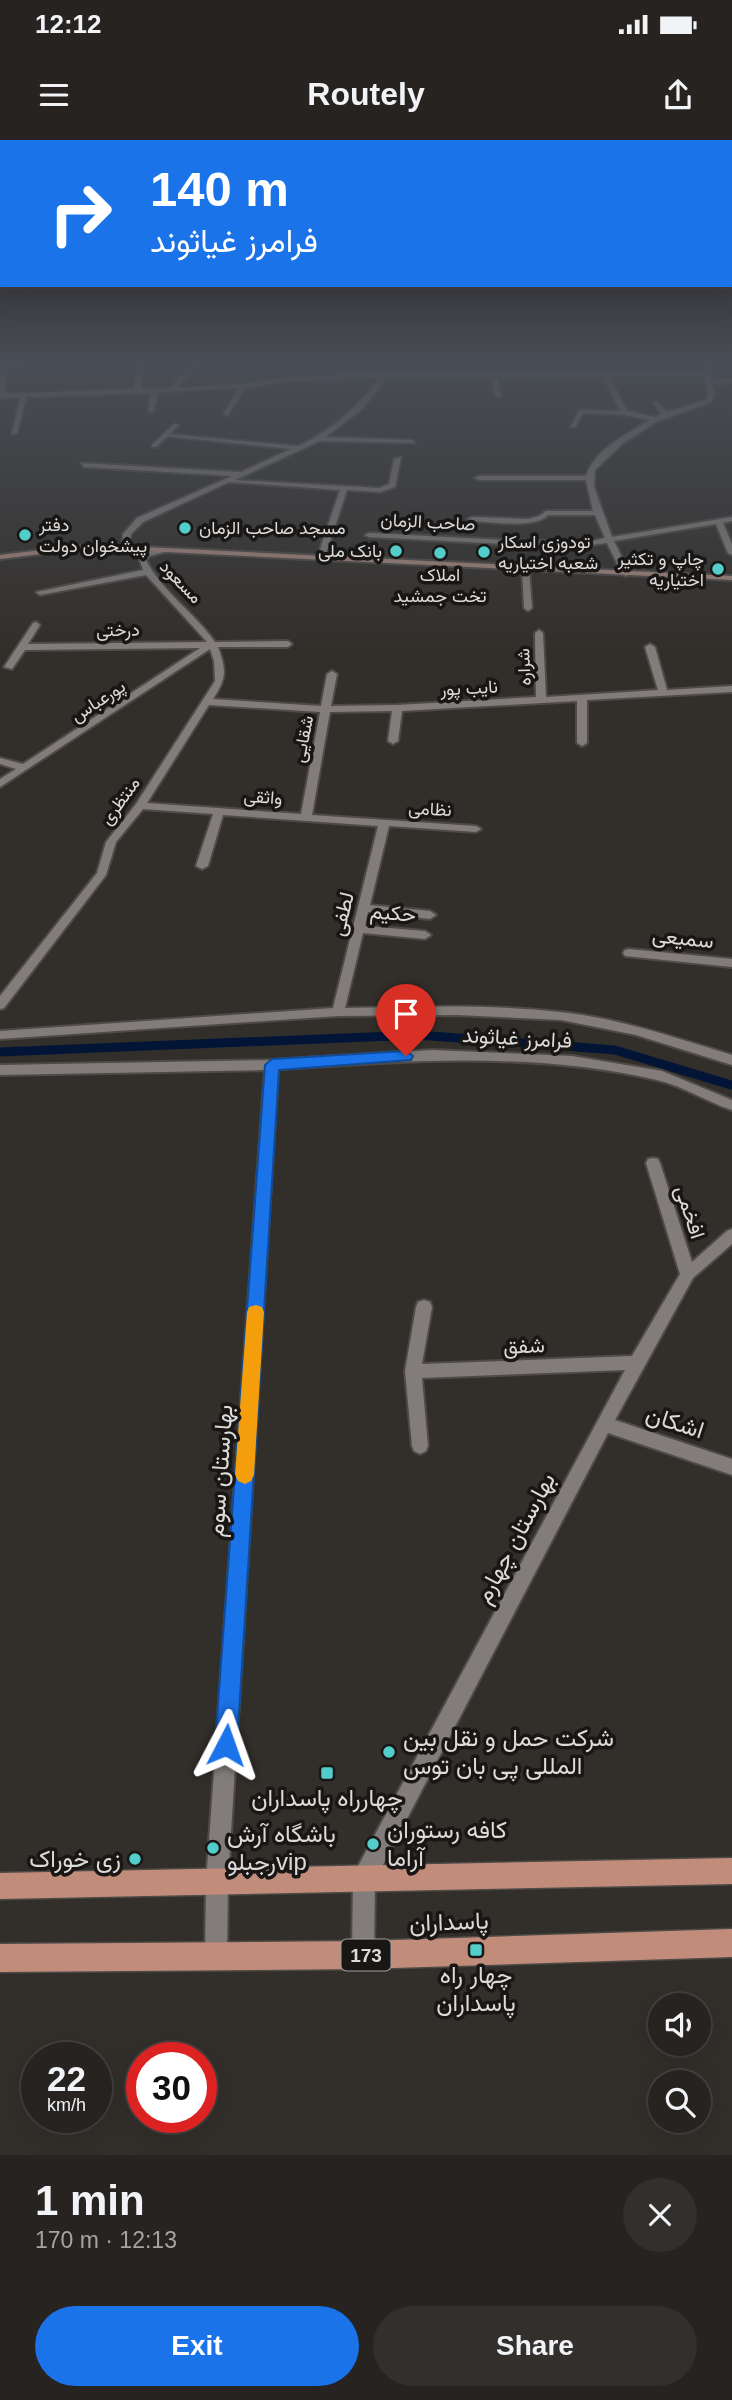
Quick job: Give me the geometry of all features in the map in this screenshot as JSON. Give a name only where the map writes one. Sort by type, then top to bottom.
[{"type":"main road","points":[[0,557],[74,548],[125,548],[732,578]]},
{"type":"main road","name":"پاسداران","points":[[0,1886],[732,1871]]},
{"type":"main road","name":"پاسداران","points":[[0,1958],[362,1955],[732,1943]]},
{"type":"street","points":[[125,548],[127,534],[140,520],[276,460]]},
{"type":"street","points":[[228,482],[387,489],[393,485],[398,460]]},
{"type":"street","points":[[597,460],[591,468],[589,478],[610,541],[626,574]]},
{"type":"street","points":[[84,465],[246,474]]},
{"type":"street","points":[[478,478],[589,478]]},
{"type":"street","points":[[321,558],[344,489]]},
{"type":"street","points":[[472,519],[528,521],[542,519],[546,513],[600,513]]},
{"type":"street","name":"صاحب الزمان","points":[[369,535],[522,543],[610,541],[732,519]]},
{"type":"street","points":[[718,520],[732,551]]},
{"type":"street","points":[[417,538],[419,524]]},
{"type":"street","points":[[104,548],[120,552],[146,572]]},
{"type":"street","name":"مسعود","points":[[162,550],[147,554],[142,560],[146,572],[192,616],[213,644]]},
{"type":"street","points":[[525,568],[528,608]]},
{"type":"street","points":[[40,592],[146,572]]},
{"type":"street","points":[[9,667],[36,625]]},
{"type":"street","name":"شراره","points":[[539,633],[541,700]]},
{"type":"street","name":"منتظری","points":[[0,1005],[102,873],[111,842],[140,806],[220,681],[222,663],[213,644]]},
{"type":"street","name":"پورعباس","points":[[0,784],[213,644]]},
{"type":"street","name":"درختی","points":[[23,647],[288,644]]},
{"type":"street","points":[[650,647],[663,693]]},
{"type":"street","name":"شقایی","points":[[306,818],[332,674]]},
{"type":"street","name":"نایب پور","points":[[207,702],[327,709],[397,708],[732,689]]},
{"type":"street","points":[[582,698],[582,743]]},
{"type":"street","points":[[393,741],[397,708]]},
{"type":"street","points":[[0,761],[24,768]]},
{"type":"street","name":"واثقی","points":[[140,806],[384,824]]},
{"type":"street","points":[[202,866],[219,811]]},
{"type":"street","name":"نظامی","points":[[384,824],[476,829]]},
{"type":"street","name":"لطفی","points":[[338,1012],[384,824]]},
{"type":"street","points":[[363,908],[430,915]]},
{"type":"street","name":"حکیم","points":[[358,929],[425,935]]},
{"type":"street","name":"سمیعی","points":[[629,953],[732,963]]},
{"type":"street","name":"فرامرز غیاثوند","points":[[0,1035],[338,1012],[457,1011],[561,1016],[637,1031],[732,1060]]},
{"type":"street","name":"فرامرز غیاثوند","points":[[0,1070],[272,1065],[432,1055],[572,1061],[662,1076],[732,1105]]},
{"type":"street","name":"بهارستان سوم","points":[[216,1956],[217,1882],[272,1065]]},
{"type":"street","name":"افخمی","points":[[653,1163],[688,1274]]},
{"type":"street","name":"بهارستان چهارم","points":[[364,1878],[603,1424],[688,1274],[732,1236]]},
{"type":"street","points":[[420,1446],[413,1371],[424,1307]]},
{"type":"street","name":"شفق","points":[[413,1371],[637,1363]]},
{"type":"street","name":"اشکان","points":[[603,1424],[732,1467]]},
{"type":"street","points":[[362,1955],[364,1878]]},
{"type":"waterway","points":[[0,1052],[418,1035],[615,1050],[731,1085]]},
{"type":"slow traffic","points":[[245,1475],[256,1312]]},
{"type":"place","name":"مسجد صاحب الزمان","points":[[185,528]]},
{"type":"place","name":"دفتر پیشخوان دولت","points":[[25,535]]},
{"type":"place","name":"بانک ملی","points":[[396,551]]},
{"type":"place","name":"تودوزی اسکار شعبه اختیاریه","points":[[484,552]]},
{"type":"place","name":"املاک تخت جمشید","points":[[440,553]]},
{"type":"place","name":"چاپ و تکثیر اختیاریه","points":[[718,569]]},
{"type":"place","name":"شرکت حمل و نقل بین المللی پی بان توس","points":[[389,1752]]},
{"type":"place","name":"چهارراه پاسداران","points":[[327,1773]]},
{"type":"place","name":"کافه رستوران آراما","points":[[373,1844]]},
{"type":"place","name":"باشگاه آرش رجبلوvip","points":[[213,1848]]},
{"type":"place","name":"زی خوراک","points":[[135,1859]]},
{"type":"place","name":"چهار راه پاسداران","points":[[476,1950]]},
{"type":"route","points":[[226,1745],[272,1065],[406,1056]]}]
